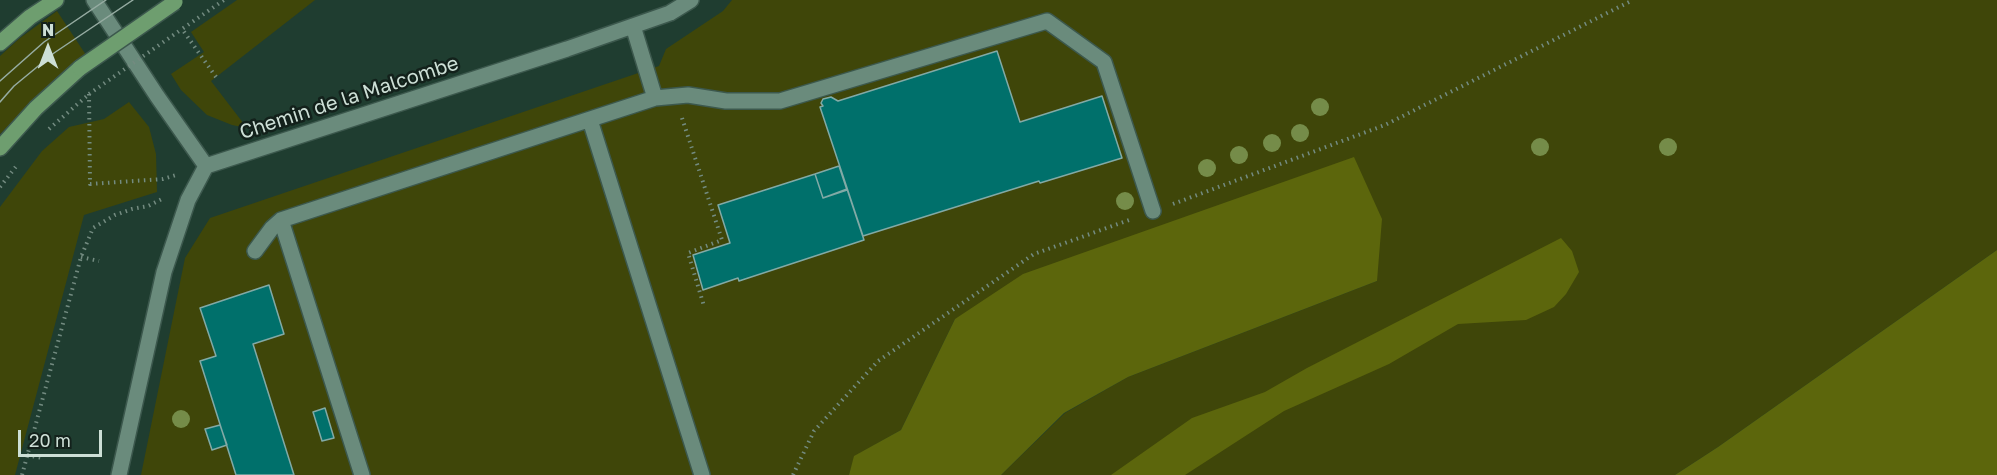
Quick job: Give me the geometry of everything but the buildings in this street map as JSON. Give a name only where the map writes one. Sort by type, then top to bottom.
[{"type":"main road","points":[[0,43],[30,17],[56,0]]},
{"type":"main road","points":[[0,148],[70,75],[177,1]]},
{"type":"street","points":[[94,0],[206,166],[188,200],[164,272],[119,475]]},
{"type":"street","name":"Chemin de la Malcombe","points":[[206,166],[633,26],[670,13],[691,0]]},
{"type":"street","points":[[255,251],[281,220],[655,98],[688,95],[726,101],[780,101],[1047,21],[1104,62],[1153,211]]},
{"type":"street","points":[[633,26],[655,98]]},
{"type":"street","points":[[590,120],[702,475]]},
{"type":"street","points":[[281,220],[362,475]]},
{"type":"path","points":[[45,133],[89,94],[224,0]]},
{"type":"path","points":[[793,475],[814,431],[878,361],[1034,254],[1385,125],[1633,0]]},
{"type":"path","points":[[182,29],[216,77]]},
{"type":"path","points":[[89,94],[90,184],[163,179],[206,166]]},
{"type":"path","points":[[675,95],[722,240],[688,253],[704,306]]},
{"type":"path","points":[[0,187],[24,157]]},
{"type":"path","points":[[22,475],[81,257],[93,228],[115,215],[148,206],[162,199]]},
{"type":"path","points":[[81,257],[99,261]]},
{"type":"path","points":[[27,455],[42,458]]},
{"type":"green space","points":[[237,0],[315,0],[211,81],[247,128],[207,115],[181,90],[171,74],[204,52],[191,32]]},
{"type":"green space","points":[[732,0],[1997,0],[1997,250],[1675,475],[1001,475],[1065,413],[1128,377],[1377,281],[955,319],[901,430],[855,456],[849,475],[141,475],[185,258],[210,218],[659,66],[666,49],[723,11]]},
{"type":"green space","points":[[57,11],[86,55],[58,76],[0,134],[0,56]]},
{"type":"green space","points":[[129,102],[149,127],[156,154],[157,192],[84,215],[15,475],[0,475],[0,207],[42,151],[69,127],[104,119]]},
{"type":"green space","points":[[1354,157],[1382,219],[1377,281],[1128,377],[1064,413],[1001,475],[849,475],[854,456],[901,430],[955,319],[1023,274]]},
{"type":"green space","points":[[1561,238],[1572,251],[1579,272],[1566,294],[1554,307],[1526,320],[1458,324],[1389,364],[1284,411],[1185,475],[1111,475],[1192,418],[1265,392],[1307,368]]},
{"type":"green space","points":[[1997,250],[1997,475],[1675,475],[1718,447]]},
{"type":"tram line","points":[[0,81],[44,42],[106,0]]},
{"type":"tram line","points":[[0,102],[14,86],[54,53],[133,0]]}]
